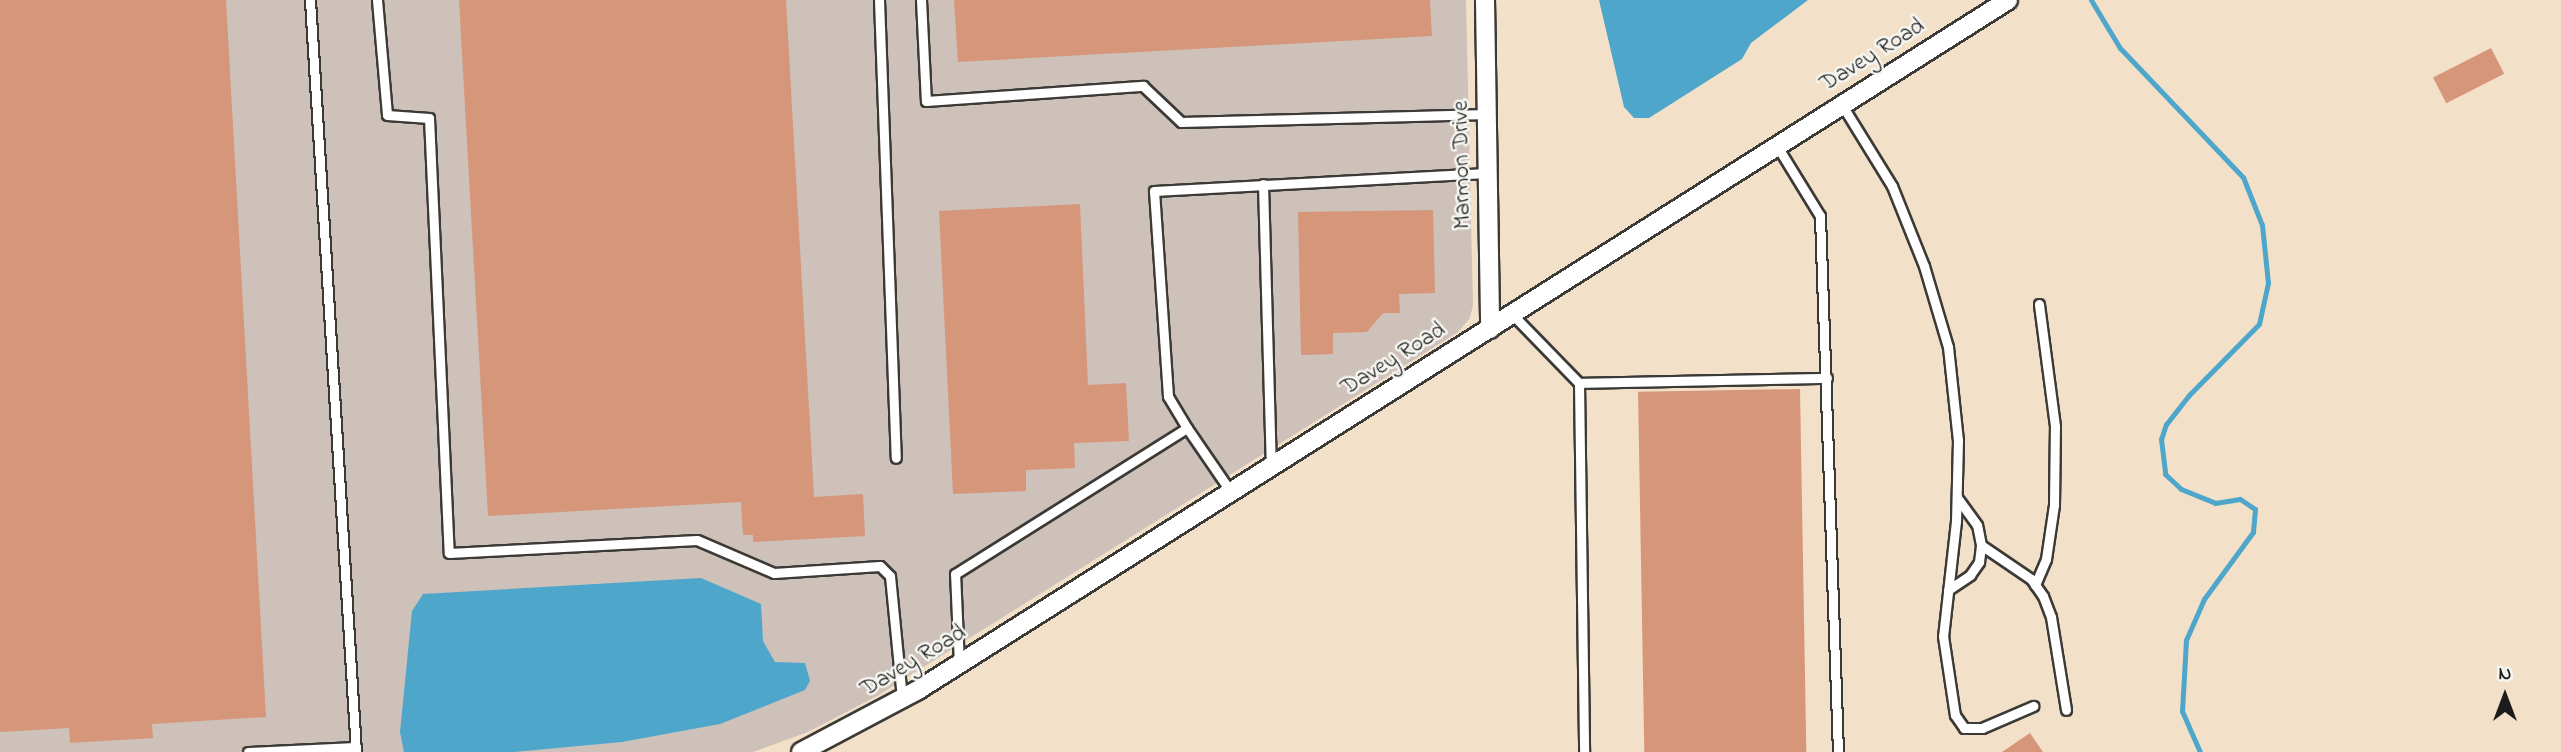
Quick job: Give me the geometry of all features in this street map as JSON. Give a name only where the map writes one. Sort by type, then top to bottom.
[{"type":"street","name":"Marmon Drive","points":[[1485,0],[1490,329]]},
{"type":"street","name":"Davey Road","points":[[801,752],[902,699],[959,664],[2008,0]]},
{"type":"lane","points":[[248,752],[356,749],[310,0]]},
{"type":"lane","points":[[377,0],[387,115],[429,118],[449,553],[697,540],[774,573],[880,566],[890,576],[902,699]]},
{"type":"lane","points":[[879,0],[896,458]]},
{"type":"lane","points":[[921,0],[926,101],[1143,86],[1181,122],[1487,114]]},
{"type":"lane","points":[[1842,105],[1892,186],[1928,277],[1953,378],[1957,497],[1943,636],[1955,715],[1964,728],[1982,728],[2033,706]]},
{"type":"lane","points":[[1777,146],[1820,216],[1838,752]]},
{"type":"lane","points":[[1231,492],[1168,396],[1154,191],[1488,173]]},
{"type":"lane","points":[[1263,184],[1271,467]]},
{"type":"lane","points":[[2035,585],[2046,559],[2052,519],[2055,452],[2039,304]]},
{"type":"lane","points":[[1513,315],[1579,383],[1584,752]]},
{"type":"lane","points":[[1579,383],[1827,379]]},
{"type":"lane","points":[[959,664],[955,574],[1187,428]]},
{"type":"lane","points":[[1948,590],[1970,575],[1979,562],[1981,545],[1977,526],[1957,497]]},
{"type":"lane","points":[[1981,545],[2035,585],[2051,617],[2066,710]]},
{"type":"shaded area","points":[[0,0],[1466,0],[1473,305],[1470,318],[1458,332],[877,696],[808,732],[753,752],[0,752]]},
{"type":"water","points":[[1599,0],[1808,0],[1751,43],[1742,59],[1649,118],[1634,118],[1624,107]]},
{"type":"water","points":[[701,578],[761,604],[763,641],[775,662],[805,663],[810,681],[805,690],[720,724],[622,742],[514,752],[404,752],[400,732],[412,611],[423,594]]},
{"type":"building","points":[[0,0],[226,0],[266,717],[152,724],[153,738],[70,743],[69,728],[0,732]]},
{"type":"building","points":[[459,0],[786,0],[814,497],[863,494],[865,536],[753,542],[753,535],[743,535],[741,502],[488,516]]},
{"type":"building","points":[[954,0],[1430,0],[1432,36],[958,62]]},
{"type":"building","points":[[2491,48],[2504,74],[2446,103],[2433,78]]},
{"type":"building","points":[[1080,204],[1088,385],[1126,383],[1129,441],[1074,443],[1075,468],[1026,470],[1026,491],[953,494],[939,211]]},
{"type":"building","points":[[1433,210],[1435,293],[1399,294],[1400,313],[1383,313],[1367,332],[1333,333],[1333,354],[1301,355],[1298,212]]},
{"type":"building","points":[[1800,389],[1806,752],[1644,752],[1638,392]]},
{"type":"building","points":[[2030,733],[2043,752],[2002,752]]},
{"type":"waterway","points":[[2091,0],[2120,48],[2243,177],[2262,225],[2268,283],[2259,324],[2189,395],[2166,424],[2161,439],[2165,474],[2181,489],[2215,503],[2240,499],[2255,509],[2253,532],[2204,599],[2186,640],[2182,711],[2200,752]]}]
